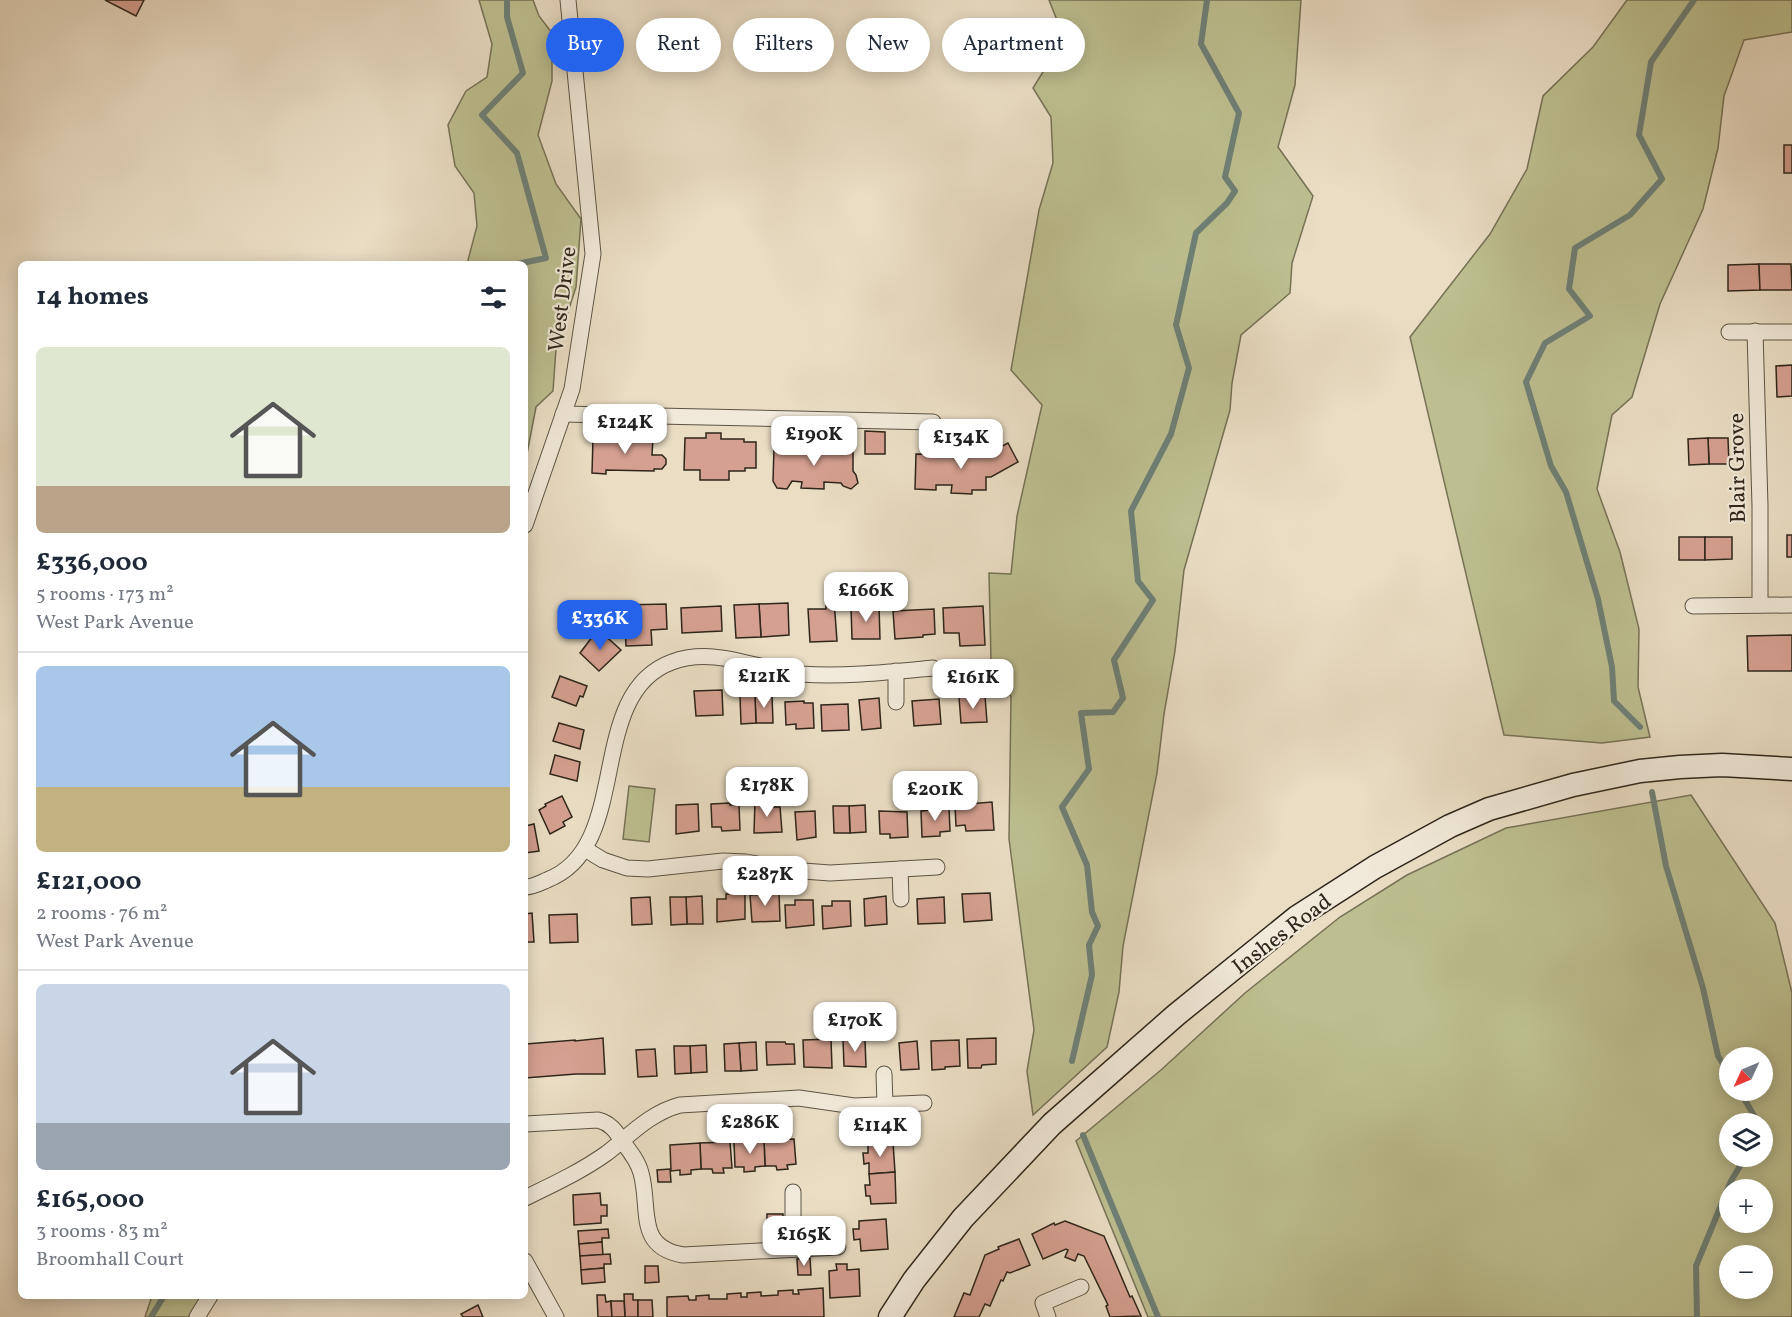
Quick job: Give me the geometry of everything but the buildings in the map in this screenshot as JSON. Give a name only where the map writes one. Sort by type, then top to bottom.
[{"type":"street","name":"West Drive","points":[[528,516],[572,389],[593,254],[568,0]]},
{"type":"street","name":"Blair Grove","points":[[1755,331],[1760,605]]},
{"type":"street","points":[[1729,332],[1792,332]]},
{"type":"street","points":[[563,414],[933,422]]},
{"type":"street","points":[[1693,606],[1792,605]]},
{"type":"street","points":[[528,886],[556,877],[572,865],[585,849],[597,819],[620,724],[629,700],[647,677],[670,662],[695,656],[722,657],[798,674],[830,675],[933,668]]},
{"type":"street","points":[[896,671],[896,702]]},
{"type":"street","name":"Inshes Road","points":[[890,1317],[914,1280],[963,1218],[1052,1124],[1176,1015],[1297,917],[1365,873],[1489,809],[1572,785],[1640,771],[1680,767],[1722,765],[1792,769]]},
{"type":"street","points":[[585,849],[603,860],[627,868],[648,869],[723,861],[830,873],[937,867]]},
{"type":"street","points":[[900,869],[901,899]]},
{"type":"street","points":[[884,1074],[885,1105]]},
{"type":"street","points":[[528,1197],[605,1154],[666,1109],[680,1105],[799,1098],[854,1106],[924,1103]]},
{"type":"street","points":[[528,1124],[598,1120],[606,1122],[622,1140],[640,1171],[650,1236],[668,1252],[683,1255],[838,1247]]},
{"type":"street","points":[[793,1192],[793,1249]]},
{"type":"street","points":[[528,1267],[556,1317]]},
{"type":"street","points":[[1048,1317],[1043,1304],[1081,1287]]},
{"type":"street","points":[[197,1317],[208,1299]]},
{"type":"green space","points":[[479,0],[533,0],[539,16],[546,25],[546,72],[552,72],[552,81],[538,135],[556,184],[581,219],[576,287],[556,349],[553,391],[536,407],[528,448],[528,261],[468,261],[477,226],[474,193],[455,166],[448,125],[466,91],[487,77],[492,44]]},
{"type":"green space","points":[[1049,0],[1301,0],[1295,85],[1278,147],[1313,196],[1292,263],[1290,293],[1241,335],[1232,383],[1230,410],[1184,570],[1157,773],[1123,946],[1119,992],[1107,1047],[1033,1115],[1027,1071],[1034,1030],[1009,839],[1011,697],[991,660],[989,573],[1011,574],[1017,516],[1042,405],[1011,370],[1039,210],[1053,163],[1051,117],[1033,88],[1043,72],[1085,72],[1085,18],[1056,18]]},
{"type":"green space","points":[[1627,0],[1792,0],[1792,32],[1744,40],[1724,96],[1718,148],[1703,209],[1660,304],[1632,397],[1612,415],[1597,489],[1620,552],[1639,629],[1638,687],[1650,737],[1602,743],[1504,735],[1410,337],[1490,234],[1527,169],[1543,96],[1593,47]]},
{"type":"green space","points":[[629,786],[655,789],[649,842],[623,839]]},
{"type":"green space","points":[[1691,795],[1775,923],[1792,993],[1792,1317],[1148,1317],[1076,1141],[1161,1070],[1245,993],[1340,917],[1407,875],[1506,828]]},
{"type":"green space","points":[[151,1299],[201,1299],[190,1317],[145,1317]]},
{"type":"waterway","points":[[507,0],[507,17],[523,73],[482,115],[517,153],[546,258],[528,262]]},
{"type":"waterway","points":[[1072,1061],[1092,975],[1089,945],[1098,926],[1092,912],[1087,865],[1062,807],[1089,769],[1081,713],[1113,712],[1123,698],[1114,660],[1153,600],[1138,581],[1131,511],[1171,434],[1189,368],[1176,325],[1196,233],[1227,203],[1235,191],[1225,177],[1239,113],[1201,44],[1207,0]]},
{"type":"waterway","points":[[1640,727],[1614,701],[1612,667],[1598,599],[1566,492],[1551,466],[1526,382],[1545,343],[1590,316],[1569,289],[1575,248],[1630,215],[1662,179],[1639,135],[1651,62],[1694,0]]},
{"type":"waterway","points":[[1652,792],[1666,866],[1703,988],[1719,1058]]},
{"type":"waterway","points":[[1745,1101],[1753,1113]]},
{"type":"waterway","points":[[1083,1135],[1158,1317]]},
{"type":"waterway","points":[[1697,1317],[1696,1266],[1731,1181],[1739,1167]]},
{"type":"waterway","points":[[151,1317],[162,1299]]}]
